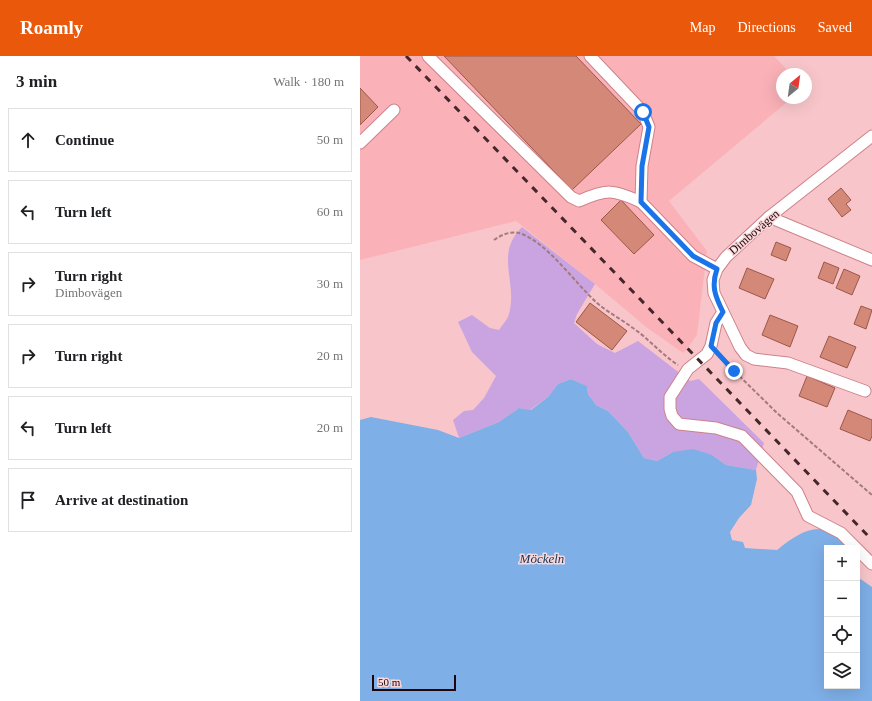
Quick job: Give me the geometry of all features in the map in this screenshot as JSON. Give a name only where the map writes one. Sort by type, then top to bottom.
[{"type":"street","points":[[428,56],[571,197],[579,201],[607,191],[622,194],[641,202],[693,256],[717,269]]},
{"type":"street","points":[[590,56],[643,112],[649,127],[642,166],[641,202]]},
{"type":"street","points":[[360,143],[394,110]]},
{"type":"street","name":"Dimbovägen","points":[[865,391],[788,363],[754,359],[746,355],[740,347],[714,293],[713,280],[717,269],[726,257],[769,217],[872,136]]},
{"type":"street","points":[[769,217],[872,260]]},
{"type":"street","points":[[723,312],[716,323],[711,346],[707,354],[688,369],[670,397],[670,409],[676,420],[679,424],[716,428],[742,436],[797,492],[808,516],[841,533],[872,564]]},
{"type":"path","points":[[494,240],[504,234],[518,233],[529,238],[563,267],[596,302],[634,328],[666,357],[688,369]]},
{"type":"path","points":[[711,346],[777,413],[872,495]]},
{"type":"shaded area","points":[[360,56],[774,56],[785,68],[776,68],[776,104],[785,104],[669,201],[707,251],[697,335],[683,353],[646,327],[516,221],[360,260]]},
{"type":"shaded area","points":[[522,227],[595,284],[577,314],[574,323],[597,344],[615,353],[638,341],[690,381],[699,379],[764,443],[756,470],[726,465],[712,455],[673,452],[657,461],[644,458],[628,432],[608,411],[596,405],[588,394],[587,386],[571,379],[558,384],[548,397],[530,410],[519,408],[499,422],[459,438],[453,420],[464,411],[473,410],[484,398],[496,376],[472,352],[458,322],[472,315],[490,328],[499,330],[506,320],[509,314],[511,302],[508,269],[509,248],[514,237]]},
{"type":"water","name":"Möckeln","points":[[571,379],[587,386],[588,394],[596,405],[608,411],[628,432],[644,458],[657,461],[673,452],[693,449],[712,455],[726,465],[756,470],[757,479],[751,505],[739,518],[730,532],[732,540],[743,542],[745,548],[777,550],[804,532],[822,529],[839,538],[845,545],[824,545],[824,689],[860,689],[860,579],[872,587],[872,701],[360,701],[360,420],[371,417],[438,430],[459,438],[499,422],[519,408],[531,410],[548,397],[558,384]]},
{"type":"building","points":[[444,56],[576,56],[641,124],[572,190]]},
{"type":"building","points":[[360,88],[378,107],[360,125]]},
{"type":"building","points":[[841,188],[851,200],[846,204],[851,210],[842,217],[828,199]]},
{"type":"building","points":[[621,200],[654,235],[634,254],[601,220]]},
{"type":"building","points":[[776,242],[791,248],[786,261],[771,255]]},
{"type":"building","points":[[824,262],[839,268],[833,284],[818,278]]},
{"type":"building","points":[[747,268],[774,279],[765,299],[739,288]]},
{"type":"building","points":[[844,269],[860,276],[852,295],[836,288]]},
{"type":"building","points":[[590,303],[627,331],[612,350],[576,322]]},
{"type":"building","points":[[861,306],[872,310],[866,329],[854,324]]},
{"type":"building","points":[[770,315],[798,326],[790,347],[762,335]]},
{"type":"building","points":[[829,336],[856,347],[847,368],[820,357]]},
{"type":"building","points":[[807,376],[835,388],[827,407],[799,396]]},
{"type":"building","points":[[848,410],[872,420],[872,436],[870,441],[840,429]]},
{"type":"railway","points":[[406,56],[872,540]]},
{"type":"route","points":[[643,112],[649,127],[642,166],[641,202],[693,256],[717,269],[713,280],[714,293],[723,312],[716,323],[711,346],[734,371]]}]
